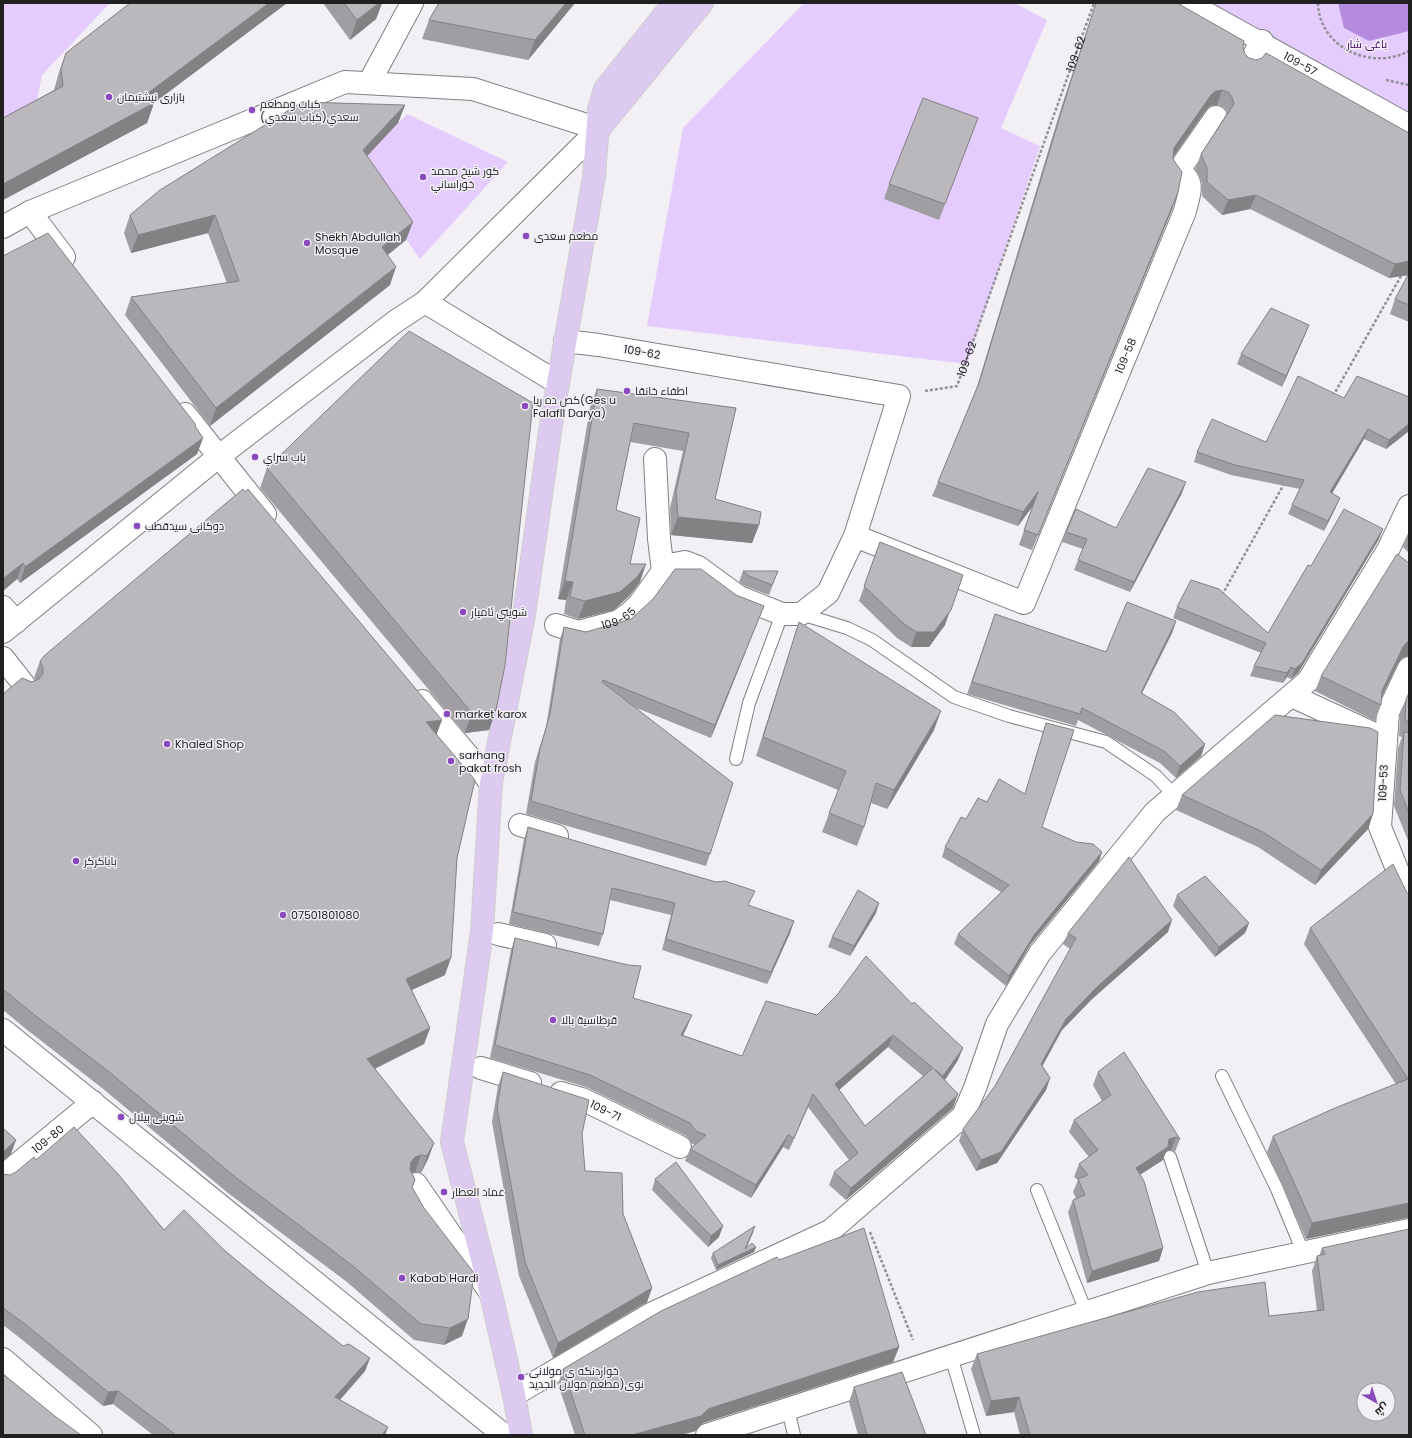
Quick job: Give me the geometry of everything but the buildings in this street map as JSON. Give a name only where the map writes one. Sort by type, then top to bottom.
[{"type":"main road","points":[[521,1435],[514,1395],[492,1294],[452,1142],[482,931],[491,783],[524,615],[558,383],[594,177],[600,109],[606,89],[674,3]]},
{"type":"main road","points":[[599,129],[702,3]]},
{"type":"street","points":[[369,83],[412,3]]},
{"type":"street","name":"109-57","points":[[1191,3],[1262,41],[1409,124]]},
{"type":"street","points":[[1250,62],[1262,41]]},
{"type":"street","points":[[3,227],[30,212],[346,82],[473,89],[599,129],[425,302],[396,321],[7,620]]},
{"type":"street","name":"109-58","points":[[855,536],[1024,603],[1185,211],[1191,188],[1188,177],[1179,170],[1216,117]]},
{"type":"street","points":[[30,212],[78,275]]},
{"type":"street","points":[[425,302],[558,383]]},
{"type":"street","name":"109-62","points":[[565,341],[599,345],[899,396]]},
{"type":"street","points":[[655,459],[659,539],[663,571],[674,564],[685,562],[698,567],[739,597],[791,614],[828,593],[855,536],[899,396]]},
{"type":"street","points":[[174,400],[218,457],[278,529]]},
{"type":"street","points":[[514,1395],[651,1314],[830,1231],[963,1116],[975,1088],[997,1024],[1040,953],[1155,812],[1308,681],[1396,557],[1409,506]]},
{"type":"street","name":"109-65","points":[[556,625],[578,632],[619,621],[640,603],[663,571]]},
{"type":"street","points":[[3,658],[25,686]]},
{"type":"street","name":"109-53","points":[[1409,668],[1388,712],[1380,827],[1409,898]]},
{"type":"street","points":[[410,686],[491,783]]},
{"type":"street","points":[[1292,696],[1385,739]]},
{"type":"street","points":[[520,825],[579,842]]},
{"type":"street","points":[[498,934],[566,950]]},
{"type":"street","points":[[3,1030],[504,1435]]},
{"type":"street","name":"109-71","points":[[481,1068],[582,1099],[680,1148]]},
{"type":"street","name":"109-80","points":[[3,1176],[93,1102]]},
{"type":"street","points":[[416,1184],[492,1294]]},
{"type":"street","points":[[707,1435],[951,1356],[1087,1314],[1208,1273],[1409,1230]]},
{"type":"street","points":[[3,1360],[91,1435]]},
{"type":"lane","points":[[736,759],[749,703],[791,614],[847,628],[872,640],[954,697],[1009,716],[1106,742],[1156,776],[1174,795]]},
{"type":"lane","points":[[1222,1076],[1277,1189],[1303,1252]]},
{"type":"lane","points":[[1170,1157],[1208,1273]]},
{"type":"lane","points":[[1037,1190],[1087,1314]]},
{"type":"lane","points":[[951,1356],[974,1435]]},
{"type":"lane","points":[[788,1409],[794,1435]]},
{"type":"path","name":"109-62","points":[[899,396],[957,386],[1094,3]]},
{"type":"path","points":[[1318,3],[1323,24],[1332,38],[1345,49],[1359,56],[1376,59],[1392,58],[1409,51]]},
{"type":"path","points":[[1380,78],[1409,86]]},
{"type":"path","points":[[1331,401],[1401,276]]},
{"type":"path","points":[[1222,595],[1288,477]]},
{"type":"path","points":[[860,1205],[923,1365]]},
{"type":"green space","points":[[3,3],[110,3],[42,75],[36,105],[3,121]]},
{"type":"green space","points":[[804,3],[1014,3],[1047,20],[1001,128],[1040,146],[967,364],[647,326],[683,128]]},
{"type":"green space","name":"باغی شار","points":[[1208,3],[1409,3],[1409,115],[1312,59]]},
{"type":"green space","points":[[407,114],[508,162],[420,259],[356,168]]},
{"type":"shaded area","points":[[1338,3],[1409,3],[1409,31],[1369,41],[1344,28]]},
{"type":"place","name":"بازاری نیشتیمان","points":[[109,97]]},
{"type":"place","name":"كباب ومطعم سعدي(كباب سعدي)","points":[[252,110]]},
{"type":"place","name":"كور شيخ محمد خوراساني","points":[[423,177]]},
{"type":"place","name":"مطعم سعدى","points":[[526,236]]},
{"type":"place","name":"Shekh Abdullah Mosque","points":[[307,243]]},
{"type":"place","name":"اطفاء خانقا","points":[[627,391]]},
{"type":"place","name":"کص ده ریا(Ges u Falafll Darya)","points":[[525,406]]},
{"type":"place","name":"باب سراي","points":[[255,457]]},
{"type":"place","name":"دوکانی سیدقطب","points":[[137,526]]},
{"type":"place","name":"شويني ئامیار","points":[[463,612]]},
{"type":"place","name":"market karox","points":[[447,714]]},
{"type":"place","name":"Khaled Shop","points":[[167,744]]},
{"type":"place","name":"sarhang pakat frosh","points":[[451,761]]},
{"type":"place","name":"باباكركر","points":[[76,861]]},
{"type":"place","name":"07501801080","points":[[283,915]]},
{"type":"place","name":"قرطاسية بالا","points":[[553,1020]]},
{"type":"place","name":"شوینی بیلال","points":[[121,1117]]},
{"type":"place","name":"عماد العطار","points":[[444,1192]]},
{"type":"place","name":"Kabab Hardi","points":[[402,1278]]},
{"type":"place","name":"خواردنگه ی مولانی نوی(مطعم مولان الجديد","points":[[521,1377]]}]
